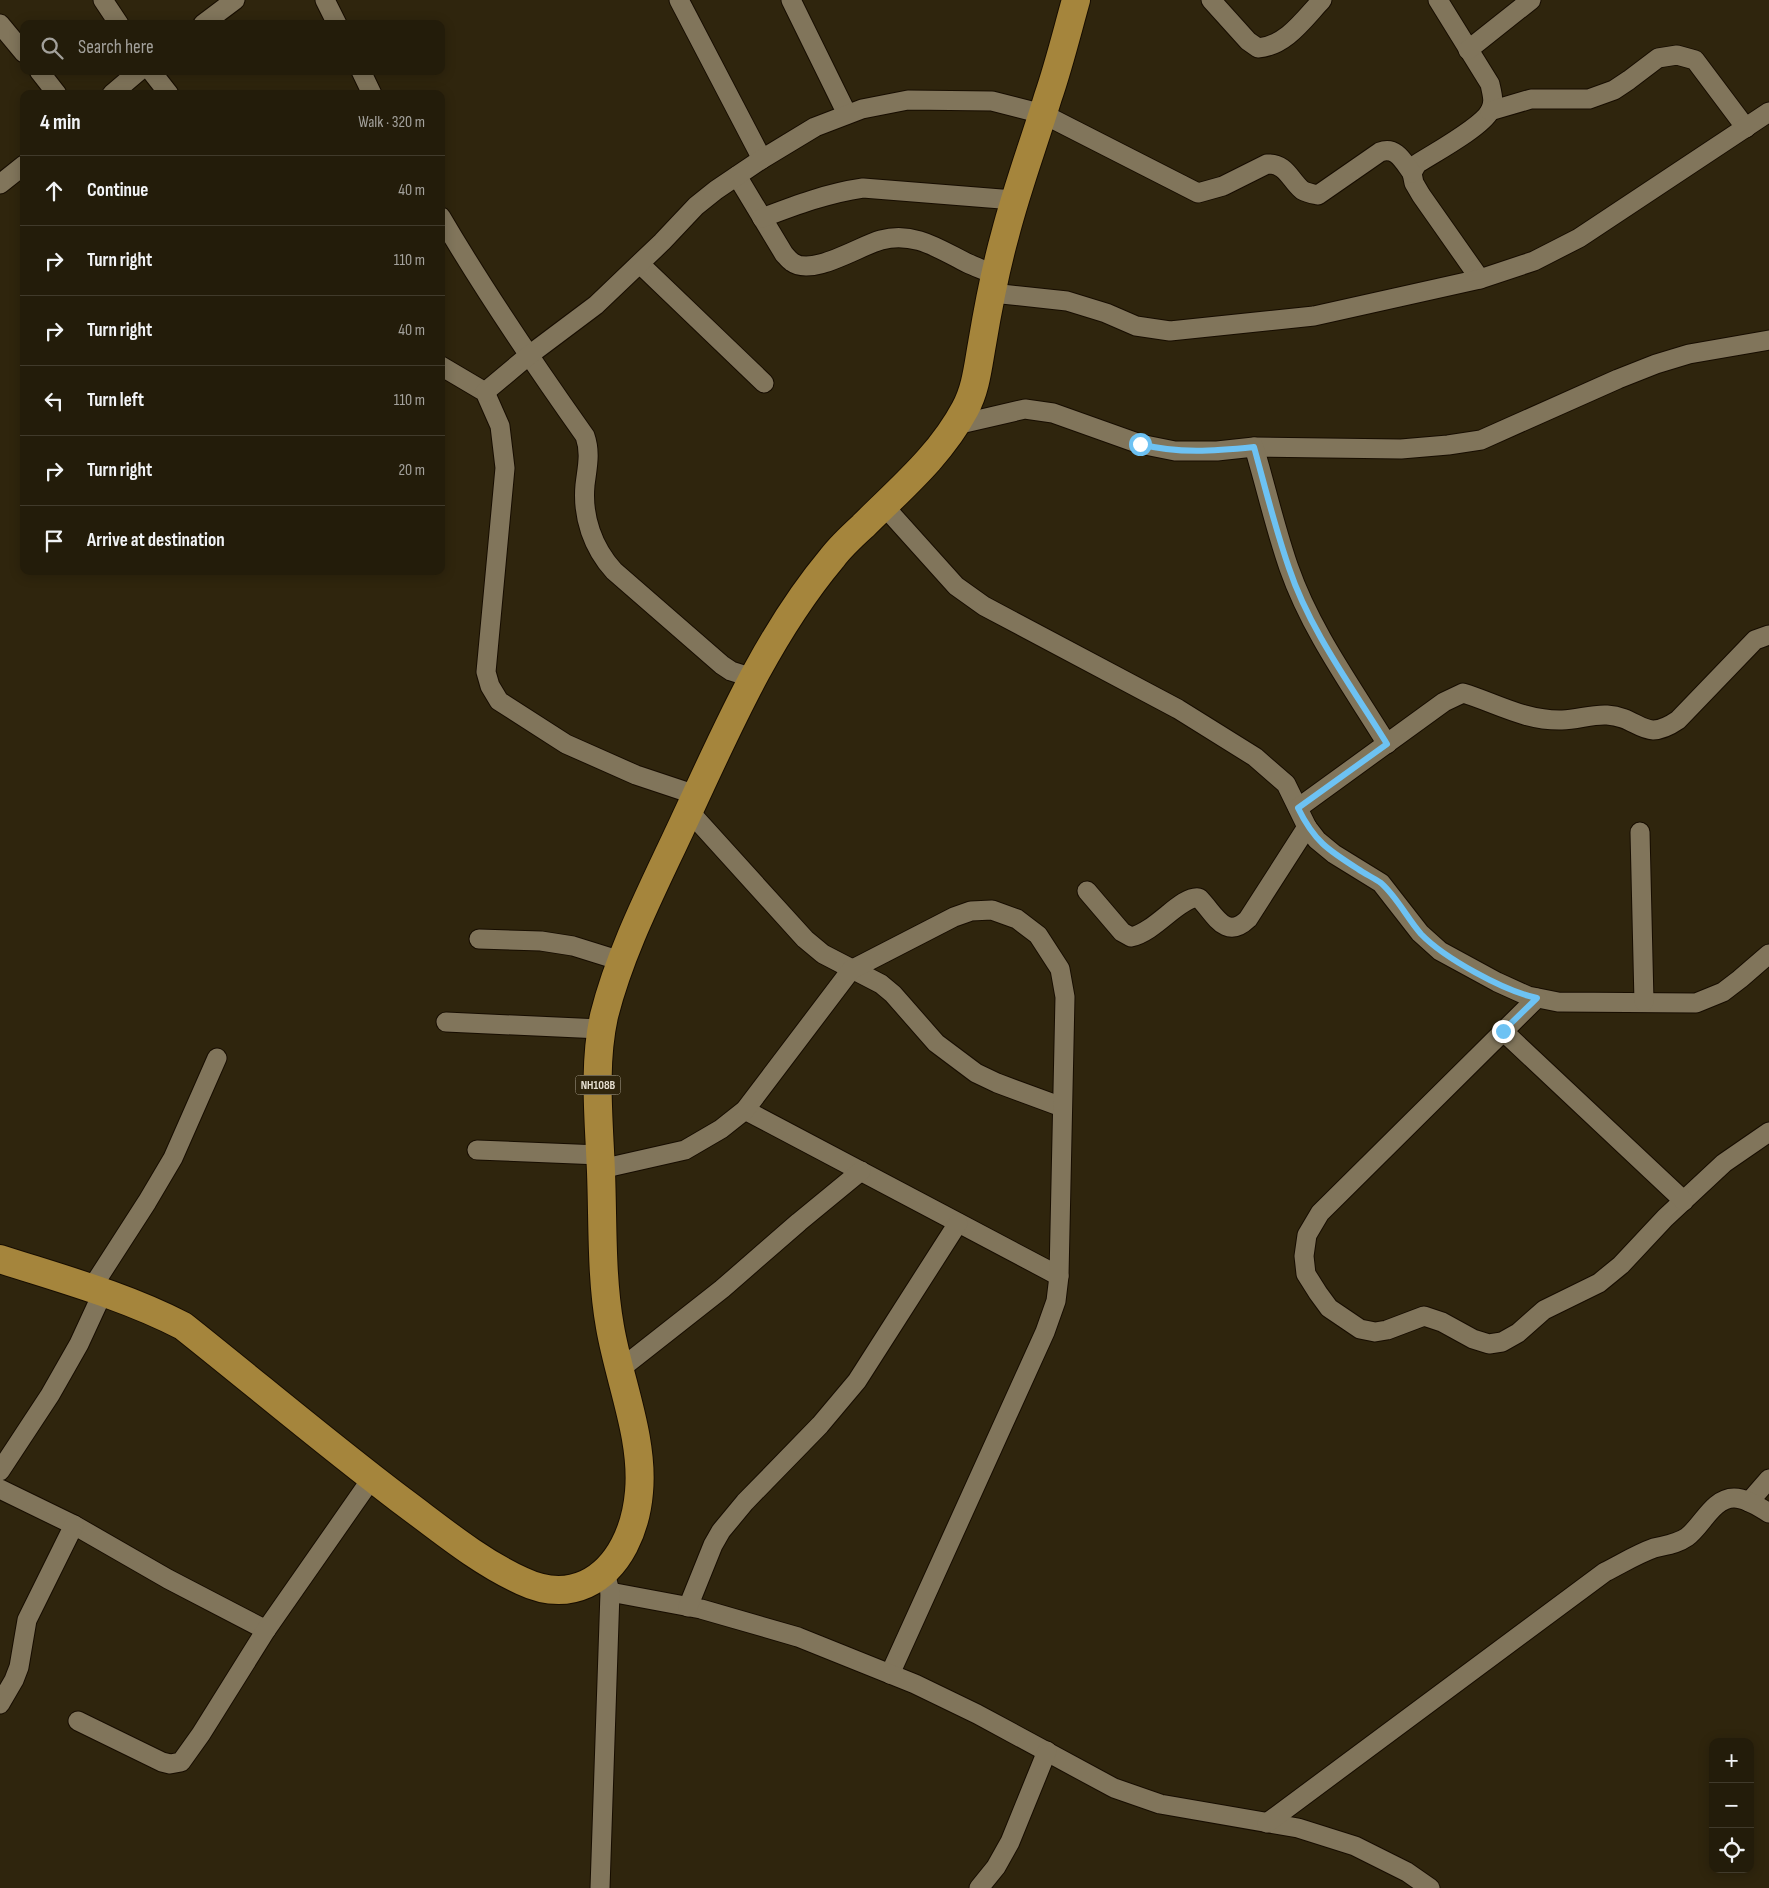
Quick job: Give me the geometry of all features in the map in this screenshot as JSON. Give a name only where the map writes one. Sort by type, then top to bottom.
[{"type":"highway","name":"NH108B","points":[[0,1259],[151,1310],[183,1326],[372,1478],[459,1542],[523,1582],[557,1592],[608,1582],[634,1520],[639,1492],[638,1459],[633,1429],[609,1320],[603,1242],[598,1072],[601,1029],[609,995],[621,961],[652,889],[753,678],[782,625],[828,562],[914,477],[940,448],[956,425],[969,401],[977,375],[993,284],[1014,200],[1043,114],[1076,0]]},
{"type":"street","points":[[103,0],[117,20]]},
{"type":"street","points":[[208,20],[235,0]]},
{"type":"street","points":[[325,0],[335,20]]},
{"type":"street","points":[[679,0],[762,159]]},
{"type":"street","points":[[791,0],[847,114]]},
{"type":"street","points":[[1211,0],[1248,41],[1258,48],[1269,47],[1285,39],[1322,0]]},
{"type":"street","points":[[1412,173],[1417,164],[1481,122],[1490,112],[1494,99],[1490,84],[1438,0]]},
{"type":"street","points":[[1468,50],[1531,0]]},
{"type":"street","points":[[3,34],[20,49]]},
{"type":"street","points":[[1490,112],[1531,99],[1588,98],[1614,90],[1658,58],[1677,55],[1695,60],[1746,128]]},
{"type":"street","points":[[42,75],[55,90]]},
{"type":"street","points":[[117,90],[135,75]]},
{"type":"street","points":[[154,75],[166,90]]},
{"type":"street","points":[[363,75],[370,90]]},
{"type":"street","points":[[485,392],[528,356],[596,305],[640,264],[696,206],[737,176],[815,127],[862,109],[908,100],[992,101],[1043,114],[1198,193],[1223,186],[1267,164],[1275,163],[1282,167],[1303,190],[1318,195],[1380,152],[1387,149],[1392,150],[1412,173],[1414,183],[1421,195],[1480,279]]},
{"type":"street","points":[[737,176],[784,254],[792,263],[803,267],[816,266],[881,240],[898,237],[911,238],[932,244],[967,263],[993,284],[1067,301],[1106,313],[1136,326],[1170,330],[1314,316],[1480,279],[1534,262],[1579,238],[1769,112]]},
{"type":"street","points":[[0,184],[20,168]]},
{"type":"street","points":[[762,218],[821,196],[863,188],[1014,200]]},
{"type":"street","points":[[445,224],[528,356],[585,436],[589,448],[584,496],[594,543],[602,558],[614,571],[722,665],[731,671],[753,678]]},
{"type":"street","points":[[640,264],[764,383]]},
{"type":"street","points":[[956,425],[1025,409],[1053,413],[1140,444],[1175,451],[1217,451],[1254,447],[1401,449],[1481,440],[1656,364],[1689,354],[1769,340]]},
{"type":"street","points":[[445,368],[485,392],[500,426],[505,468],[486,672],[490,686],[499,701],[566,744],[693,803],[805,939],[823,954],[881,984],[893,994],[936,1043],[976,1073],[997,1083],[1062,1106]]},
{"type":"street","points":[[1254,447],[1289,568],[1303,602],[1321,638],[1387,744]]},
{"type":"street","points":[[884,506],[956,586],[984,606],[1178,709],[1255,757],[1286,784],[1307,826],[1318,840],[1334,854],[1381,883],[1420,933],[1440,951],[1496,982],[1528,996],[1558,1002],[1696,1003],[1723,992],[1769,954]]},
{"type":"street","points":[[1298,808],[1444,702],[1463,693],[1522,715],[1544,719],[1563,720],[1607,715],[1624,718],[1651,731],[1667,728],[1678,720],[1755,640],[1768,634]]},
{"type":"street","points":[[1088,891],[1122,932],[1131,937],[1150,929],[1186,900],[1193,897],[1199,898],[1229,928],[1240,927],[1248,919],[1307,826]]},
{"type":"street","points":[[1640,832],[1644,1002]]},
{"type":"street","points":[[478,1150],[601,1162],[685,1150],[721,1129],[745,1110],[851,970],[954,917],[971,911],[992,910],[1017,919],[1038,935],[1060,969],[1065,997],[1059,1276],[1056,1301],[1046,1332],[890,1674]]},
{"type":"street","points":[[479,939],[542,941],[573,946],[621,961]]},
{"type":"street","points":[[1537,998],[1320,1213],[1307,1235],[1304,1256],[1306,1274],[1329,1308],[1360,1329],[1375,1332],[1387,1330],[1424,1316],[1442,1322],[1481,1342],[1489,1344],[1502,1342],[1518,1333],[1544,1310],[1599,1283],[1620,1265],[1665,1218],[1724,1163],[1769,1132]]},
{"type":"street","points":[[446,1022],[601,1029]]},
{"type":"street","points":[[1503,1031],[1684,1201]]},
{"type":"street","points":[[0,1471],[50,1395],[79,1344],[97,1291],[173,1158],[217,1058]]},
{"type":"street","points":[[745,1110],[1059,1276]]},
{"type":"street","points":[[619,1370],[722,1289],[861,1171]]},
{"type":"street","points":[[688,1607],[713,1545],[721,1531],[745,1502],[820,1426],[857,1381],[958,1223]]},
{"type":"street","points":[[78,1721],[162,1762],[170,1764],[181,1762],[201,1734],[266,1630],[372,1478]]},
{"type":"street","points":[[1749,1502],[1769,1479]]},
{"type":"street","points":[[0,1489],[74,1525],[168,1579],[266,1630]]},
{"type":"street","points":[[1267,1823],[1605,1572],[1654,1548],[1674,1544],[1687,1537],[1715,1506],[1724,1500],[1734,1498],[1749,1502],[1769,1513]]},
{"type":"street","points":[[0,1704],[14,1680],[19,1666],[27,1620],[74,1525]]},
{"type":"street","points":[[600,1888],[608,1582],[688,1607],[798,1637],[890,1674],[968,1710],[1114,1788],[1151,1801],[1298,1828],[1355,1846],[1407,1872],[1430,1888]]},
{"type":"street","points":[[979,1888],[996,1867],[1010,1842],[1047,1751]]},
{"type":"route","points":[[1140,444],[1175,451],[1217,451],[1254,447],[1289,568],[1303,602],[1321,638],[1387,744],[1298,808],[1307,826],[1318,840],[1334,854],[1381,883],[1420,933],[1440,951],[1496,982],[1537,998],[1503,1031]]}]
